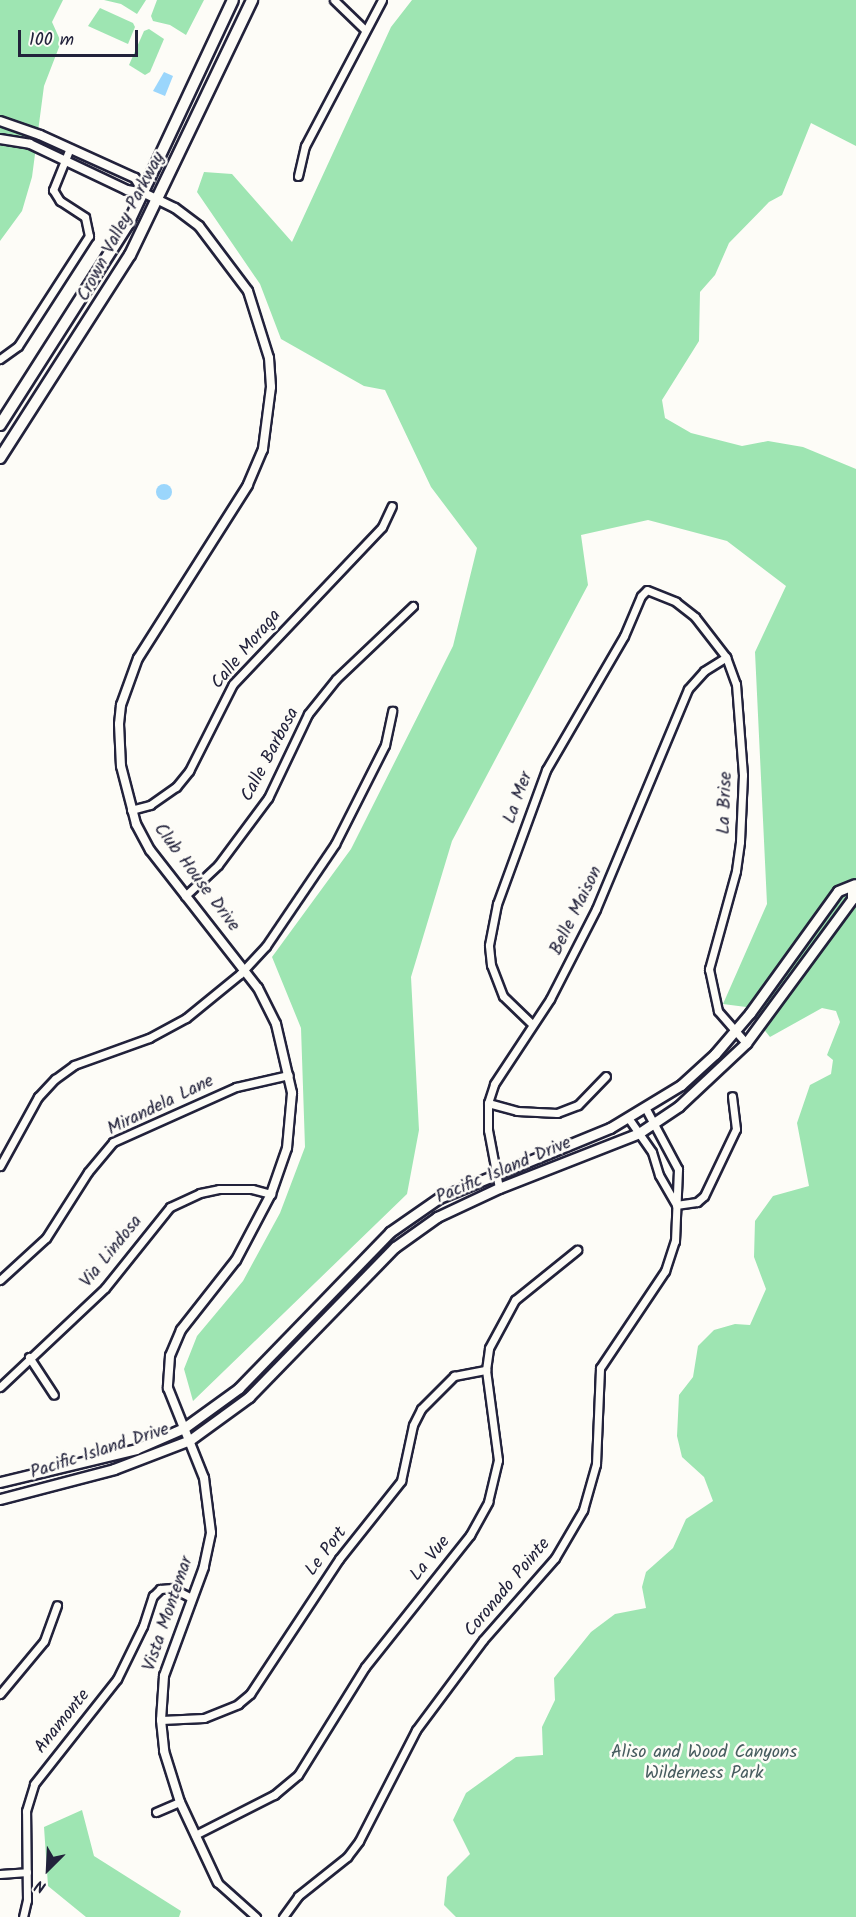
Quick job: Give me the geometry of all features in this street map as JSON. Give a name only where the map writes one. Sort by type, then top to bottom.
[{"type":"main road","name":"Crown Valley Parkway","points":[[0,425],[95,282],[144,193],[233,0]]},
{"type":"main road","name":"Crown Valley Parkway","points":[[0,458],[101,304],[158,200],[252,0]]},
{"type":"main road","name":"Pacific Island Drive","points":[[0,1482],[136,1449],[184,1428],[238,1388],[390,1232],[439,1198],[494,1173],[629,1119],[681,1085],[734,1032],[838,891],[854,886],[852,899],[746,1043],[710,1080],[653,1123],[639,1133],[499,1188],[437,1217],[395,1247],[276,1372],[226,1418],[190,1440],[114,1468],[0,1499]]},
{"type":"street","points":[[334,0],[365,30]]},
{"type":"street","points":[[298,176],[305,146],[382,0]]},
{"type":"street","name":"Club House Drive","points":[[0,121],[70,148],[135,178],[144,193]]},
{"type":"street","name":"Club House Drive","points":[[0,139],[30,144],[66,159],[127,190],[144,193],[199,226],[248,291],[262,329],[271,387],[263,449],[248,485],[146,643],[126,688],[120,745],[131,810],[150,850],[243,968],[276,1024],[292,1093],[287,1148],[271,1194],[236,1260],[172,1345],[168,1388],[190,1440]]},
{"type":"street","points":[[0,358],[18,346],[89,236],[85,217],[60,201],[53,190],[70,148]]},
{"type":"street","name":"Calle Moraga","points":[[131,810],[150,805],[176,788],[189,771],[232,684],[382,527],[392,506]]},
{"type":"street","name":"La Brise","points":[[647,590],[676,602],[695,617],[726,657],[740,710],[742,819],[736,871],[710,969],[718,1011],[746,1043]]},
{"type":"street","name":"La Mer","points":[[532,1024],[513,1008],[495,981],[489,945],[497,904],[546,770],[647,590]]},
{"type":"street","name":"Calle Barbosa","points":[[185,896],[218,865],[268,798],[308,714],[336,679],[413,606]]},
{"type":"street","name":"Belle Maison","points":[[499,1188],[494,1173],[488,1103],[504,1066],[559,982],[621,856],[688,689],[704,671],[726,657]]},
{"type":"street","points":[[0,1166],[38,1097],[55,1079],[74,1065],[149,1038],[186,1018],[266,946],[335,844],[385,745],[392,711]]},
{"type":"street","name":"Mirandela Lane","points":[[0,1280],[46,1238],[88,1172],[113,1142],[236,1087],[289,1075]]},
{"type":"street","points":[[488,1103],[518,1111],[557,1113],[578,1105],[606,1076]]},
{"type":"street","points":[[676,1205],[697,1202],[704,1196],[736,1129],[732,1096]]},
{"type":"street","name":"Coronado Pointe","points":[[282,1917],[298,1896],[347,1857],[371,1820],[416,1730],[483,1640],[571,1536],[592,1488],[596,1464],[600,1368],[665,1271],[675,1241],[678,1169],[646,1109]]},
{"type":"street","name":"Coronado Pointe","points":[[629,1119],[639,1133],[676,1205]]},
{"type":"street","name":"Via Lindosa","points":[[0,1387],[29,1357],[105,1288],[170,1207],[200,1193],[219,1189],[252,1189],[271,1194]]},
{"type":"street","name":"La Vue","points":[[195,1835],[274,1795],[298,1775],[365,1667],[480,1518],[498,1460],[486,1370],[489,1348],[498,1326],[515,1300],[577,1250]]},
{"type":"street","points":[[29,1357],[54,1395]]},
{"type":"street","name":"Le Port","points":[[161,1720],[204,1718],[238,1704],[250,1694],[339,1559],[401,1481],[413,1425],[421,1409],[454,1376],[486,1370]]},
{"type":"street","name":"Vista Montemar","points":[[190,1440],[206,1489],[211,1533],[204,1567],[190,1597],[164,1676],[161,1720],[164,1751],[180,1802],[218,1883],[256,1917]]},
{"type":"street","name":"Anamonte","points":[[23,1917],[27,1872],[26,1811],[34,1784],[117,1679],[153,1596],[160,1589],[172,1588],[190,1597]]},
{"type":"street","points":[[0,1694],[44,1641],[57,1605]]},
{"type":"street","points":[[156,1812],[180,1802]]},
{"type":"street","points":[[0,1874],[27,1872]]},
{"type":"green space","points":[[0,0],[63,0],[52,22],[61,42],[44,86],[32,177],[22,211],[0,241]]},
{"type":"green space","points":[[104,0],[146,0],[137,14],[121,4]]},
{"type":"green space","points":[[157,0],[204,0],[186,35],[170,25],[153,21],[151,16]]},
{"type":"green space","name":"Aliso and Wood Canyons Wilderness Park","points":[[412,0],[856,0],[856,146],[811,123],[782,195],[769,202],[729,243],[715,275],[700,292],[699,341],[662,400],[665,418],[691,433],[742,446],[768,441],[803,447],[856,469],[856,1917],[456,1917],[444,1905],[447,1877],[470,1854],[453,1820],[466,1793],[516,1757],[543,1755],[542,1727],[555,1700],[554,1678],[591,1632],[615,1614],[646,1608],[642,1587],[646,1572],[673,1548],[686,1519],[713,1501],[704,1477],[682,1457],[677,1436],[679,1395],[693,1377],[698,1346],[714,1330],[735,1324],[750,1325],[766,1289],[754,1257],[755,1221],[773,1196],[809,1186],[797,1123],[810,1085],[831,1074],[833,1060],[827,1055],[840,1022],[836,1011],[822,1008],[770,1037],[746,1007],[723,1004],[767,904],[755,652],[786,586],[727,541],[648,520],[581,535],[588,585],[452,841],[411,977],[419,1130],[407,1194],[193,1401],[184,1369],[197,1336],[243,1281],[280,1213],[305,1147],[301,1028],[272,957],[351,849],[453,646],[477,548],[431,487],[385,390],[364,386],[281,339],[260,284],[197,192],[204,172],[232,174],[292,242],[391,27]]},
{"type":"green space","points":[[100,8],[133,23],[135,27],[128,44],[88,26]]},
{"type":"green space","points":[[149,29],[164,39],[150,72],[145,75],[129,65],[144,31]]},
{"type":"green space","points":[[82,1810],[94,1856],[181,1911],[179,1917],[86,1917],[48,1886],[44,1827]]},
{"type":"water","points":[[164,72],[173,76],[165,96],[153,91]]},
{"type":"water","points":[[161,484],[167,484],[172,492],[170,498],[161,500],[156,495],[156,489]]}]
